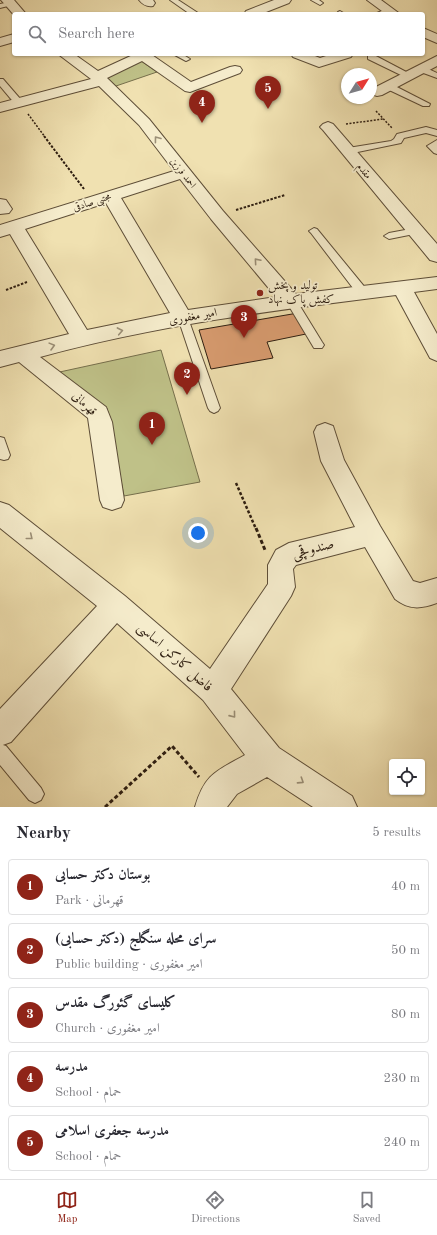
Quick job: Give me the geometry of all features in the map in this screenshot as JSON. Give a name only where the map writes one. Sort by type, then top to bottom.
[{"type":"street","points":[[255,12],[285,0]]},
{"type":"street","points":[[6,3],[17,12]]},
{"type":"street","points":[[425,33],[437,39]]},
{"type":"street","points":[[0,42],[12,39]]},
{"type":"street","name":"احمد فرزین","points":[[68,56],[100,80],[144,122],[217,215],[291,302]]},
{"type":"street","points":[[0,108],[100,80],[104,73],[137,56]]},
{"type":"street","points":[[141,56],[190,88],[235,70]]},
{"type":"street","points":[[302,56],[319,63],[340,56]]},
{"type":"street","points":[[379,89],[437,60]]},
{"type":"street","name":"مقدم","points":[[328,127],[437,256]]},
{"type":"street","name":"مجتبی صادقی","points":[[7,228],[183,173]]},
{"type":"street","points":[[111,196],[183,318]]},
{"type":"street","points":[[7,228],[44,276],[82,338]]},
{"type":"street","name":"امیر مغفوری","points":[[0,358],[22,354],[82,338],[183,318],[437,283]]},
{"type":"street","points":[[402,288],[437,353]]},
{"type":"street","name":"قهرمانی","points":[[22,354],[98,413],[101,422],[112,500]]},
{"type":"street","points":[[325,432],[333,461],[371,534],[404,590],[416,597],[437,590]]},
{"type":"street","name":"فاضل کارکن اساسی","points":[[0,513],[116,605],[213,690],[268,759],[341,807]]},
{"type":"street","name":"صندوقچی","points":[[213,690],[282,587],[279,565],[282,559],[289,555],[371,534]]},
{"type":"street","points":[[0,731],[116,605]]},
{"type":"street","points":[[212,801],[226,783],[268,759]]},
{"type":"lane","points":[[173,0],[193,12]]},
{"type":"lane","points":[[180,56],[186,60]]},
{"type":"lane","points":[[371,57],[408,75]]},
{"type":"lane","points":[[421,69],[437,76]]},
{"type":"lane","points":[[0,80],[19,103]]},
{"type":"lane","points":[[379,89],[426,104]]},
{"type":"lane","points":[[348,151],[393,143],[400,137],[426,130],[437,133]]},
{"type":"lane","points":[[437,143],[431,146],[437,151]]},
{"type":"lane","points":[[314,231],[363,293]]},
{"type":"lane","points":[[389,236],[416,231]]},
{"type":"lane","points":[[291,302],[318,345]]},
{"type":"lane","points":[[183,318],[214,408]]},
{"type":"lane","points":[[0,442],[4,455]]},
{"type":"lane","points":[[0,752],[35,794]]},
{"type":"path","points":[[19,103],[93,201]]},
{"type":"path","points":[[328,127],[383,119],[376,110]]},
{"type":"path","points":[[217,215],[285,195]]},
{"type":"path","points":[[6,290],[44,276]]},
{"type":"path","points":[[236,483],[266,552]]},
{"type":"path","points":[[105,807],[172,746],[212,801]]},
{"type":"green space","points":[[141,61],[157,72],[116,86],[105,78]]},
{"type":"green space","points":[[161,350],[200,482],[124,496],[107,408],[55,373]]},
{"type":"building","points":[[298,313],[306,334],[267,342],[273,358],[211,369],[199,330]]},
{"type":"place","name":"مدرسه جعفری اسلامی","points":[[268,109]]},
{"type":"place","name":"مدرسه","points":[[202,123]]},
{"type":"place","name":"تولید و پخش کفش پاک نهاد","points":[[260,293]]},
{"type":"place","name":"کلیسای گئورگ مقدس","points":[[244,338]]},
{"type":"place","name":"سرای محله سنگلج (دکتر حسابی)","points":[[187,395]]},
{"type":"place","name":"بوستان دکتر حسابی","points":[[152,445]]}]
